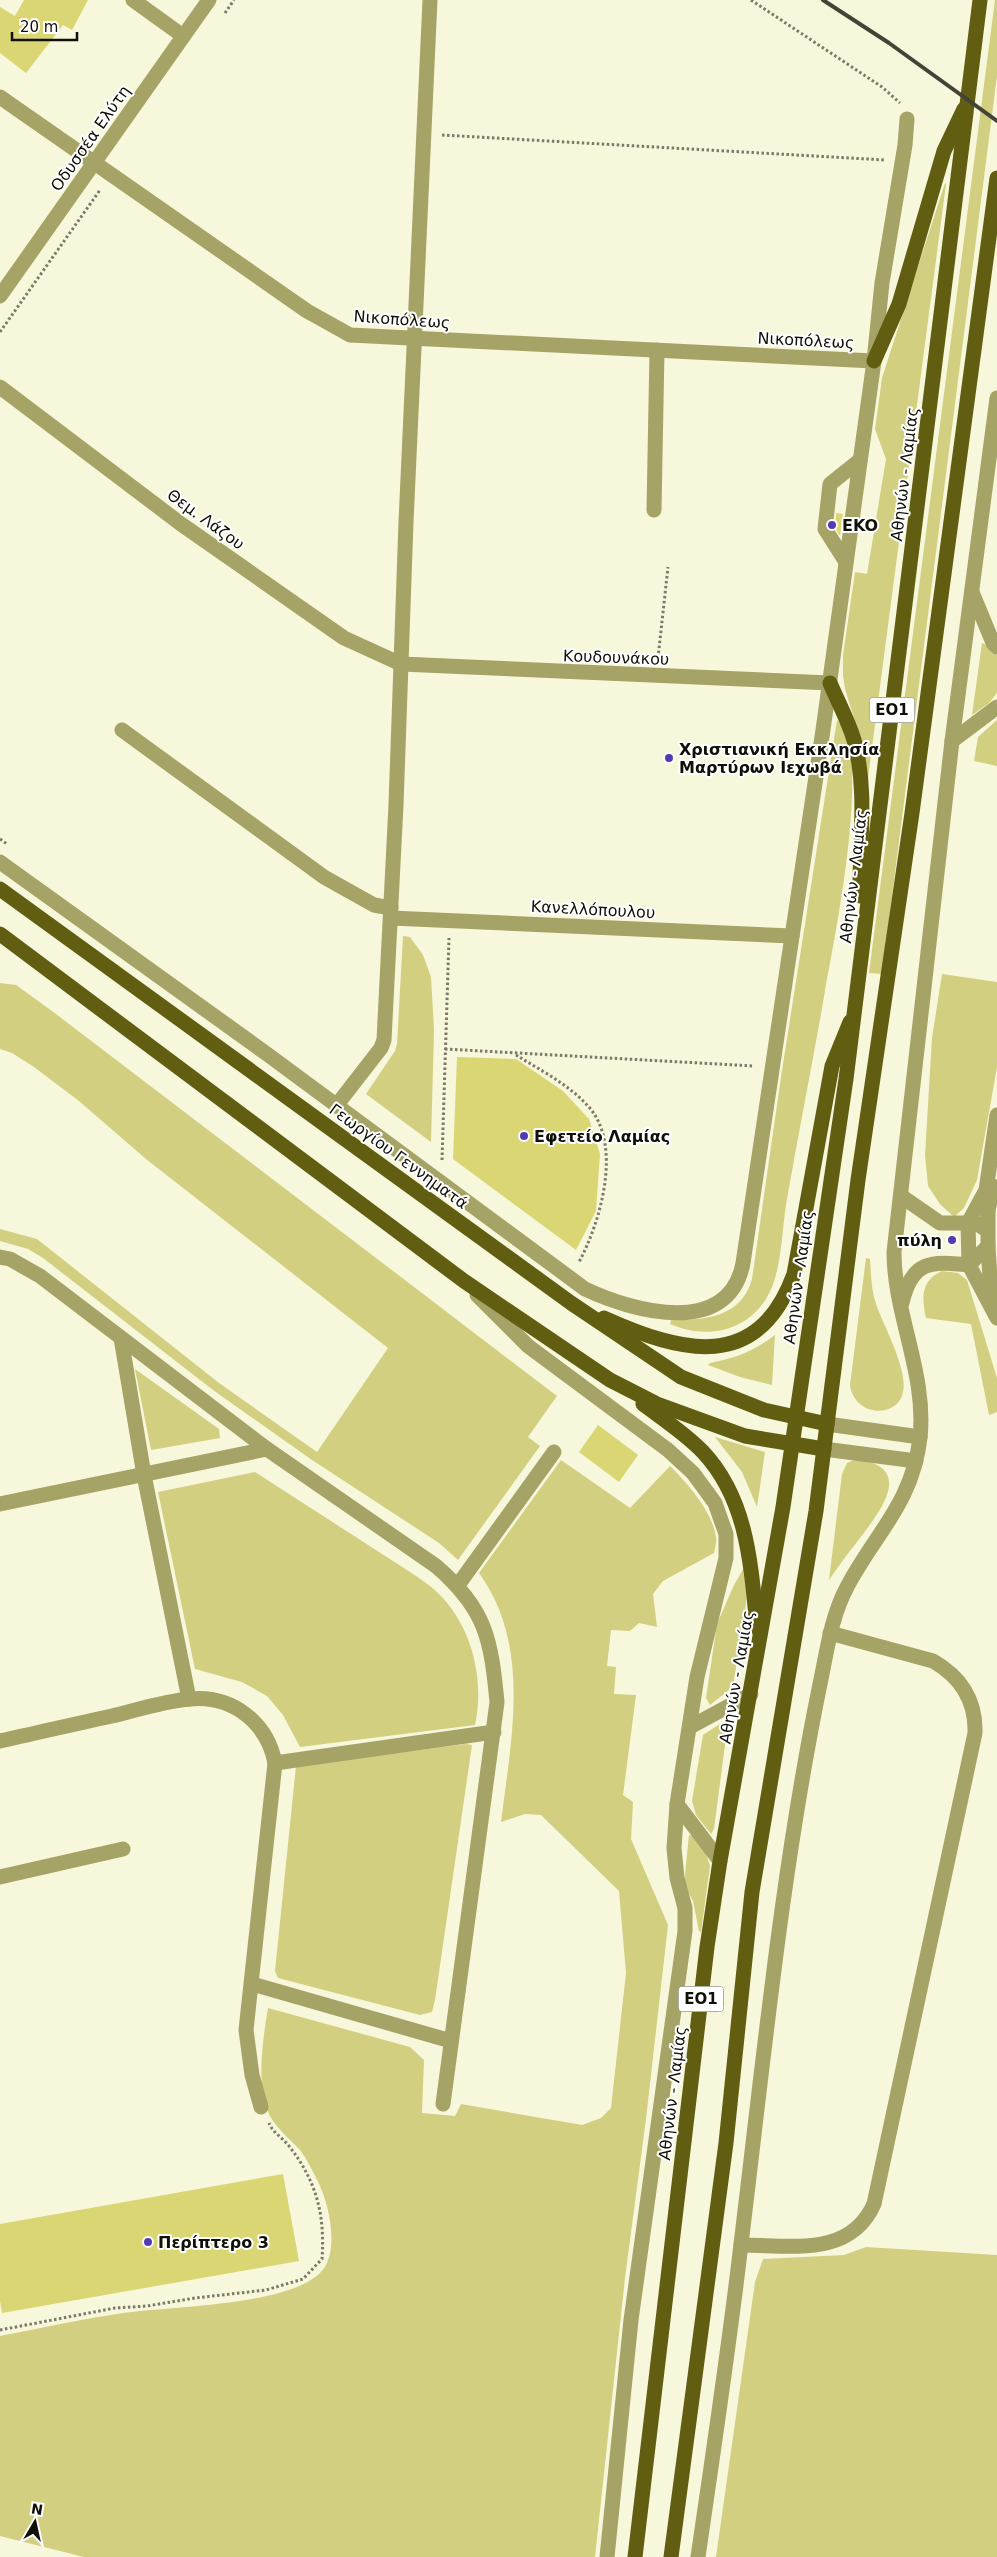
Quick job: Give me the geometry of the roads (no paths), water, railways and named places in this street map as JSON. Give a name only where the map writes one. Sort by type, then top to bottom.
[{"type":"main road","name":"Αθηνών - Λαμίας","points":[[635,2557],[707,1946],[720,1861],[759,1650],[792,1444],[854,1014],[969,101],[980,0]]},
{"type":"main road","points":[[874,361],[899,304],[944,151],[969,101]]},
{"type":"main road","name":"ΕΟ1","points":[[671,2557],[726,2143],[756,1864],[816,1511],[858,1180],[912,813],[997,178]]},
{"type":"main road","points":[[830,683],[854,740],[860,774],[862,810],[860,884],[862,949]]},
{"type":"main road","name":"Γεωργίου Γεννηματά","points":[[0,889],[571,1303],[681,1378],[736,1400],[795,1418],[827,1424]]},
{"type":"main road","points":[[0,934],[464,1281],[610,1380],[703,1452],[723,1477],[739,1510],[747,1544],[759,1650]]},
{"type":"main road","points":[[571,1303],[649,1335],[704,1347],[720,1346],[742,1341],[752,1335],[771,1318],[788,1292],[794,1274],[832,1066],[840,1042],[854,1014]]},
{"type":"main road","points":[[610,1380],[657,1404],[745,1436],[824,1449]]},
{"type":"street","points":[[133,0],[183,36]]},
{"type":"street","name":"Οδυσσέα Ελύτη","points":[[2,290],[209,0]]},
{"type":"street","points":[[336,1106],[383,1045],[391,913],[414,338],[430,0]]},
{"type":"street","name":"Νικοπόλεως","points":[[0,97],[307,311],[337,329],[350,334],[874,361]]},
{"type":"street","points":[[0,862],[267,1054],[570,1279],[590,1291],[613,1300],[654,1311],[693,1312],[710,1308],[723,1302],[741,1276],[744,1263],[830,683],[874,361],[882,283],[907,119]]},
{"type":"street","points":[[654,510],[657,350]]},
{"type":"street","name":"Θεμ. Λάζου","points":[[0,387],[182,524],[344,638],[401,664]]},
{"type":"street","points":[[698,2557],[741,2245],[784,1891],[797,1808],[830,1633],[838,1605],[847,1586],[899,1507],[916,1461],[920,1437],[920,1390],[901,1306],[894,1267],[894,1252],[952,741],[997,398]]},
{"type":"street","points":[[846,562],[825,529],[830,484],[860,460]]},
{"type":"street","points":[[972,590],[993,643],[997,647]]},
{"type":"street","name":"Κουδουνάκου","points":[[401,664],[830,683]]},
{"type":"street","points":[[952,741],[997,706]]},
{"type":"street","name":"Κανελλόπουλου","points":[[122,730],[324,877],[374,906],[391,913],[449,921],[792,936]]},
{"type":"street","points":[[997,1115],[986,1190],[968,1223],[970,1265],[997,1318]]},
{"type":"street","points":[[997,1173],[988,1211],[990,1279],[997,1311]]},
{"type":"street","points":[[901,1196],[940,1223],[976,1223],[988,1238]]},
{"type":"street","points":[[970,1265],[988,1238]]},
{"type":"street","points":[[0,1257],[10,1259],[40,1276],[267,1449],[436,1566],[458,1585],[482,1621],[493,1653],[497,1702],[443,2104]]},
{"type":"street","points":[[901,1306],[908,1282],[922,1266],[938,1262],[970,1265]]},
{"type":"street","points":[[464,1281],[528,1346],[668,1450],[694,1473],[715,1503],[726,1534],[726,1558],[699,1668],[677,1804],[674,1848],[676,1878],[684,1908],[685,1931],[631,2320],[607,2557]]},
{"type":"street","points":[[121,1338],[144,1475],[189,1698]]},
{"type":"street","points":[[827,1424],[920,1437]]},
{"type":"street","points":[[0,1504],[267,1449]]},
{"type":"street","points":[[824,1449],[916,1461]]},
{"type":"street","points":[[458,1585],[554,1452]]},
{"type":"street","points":[[741,2245],[816,2245],[840,2240],[857,2229],[870,2213],[874,2204],[976,1733],[976,1720],[969,1696],[959,1681],[944,1667],[933,1661],[830,1633]]},
{"type":"street","points":[[690,1727],[751,1694]]},
{"type":"street","points":[[0,1741],[189,1698],[223,1702],[244,1712],[268,1739],[275,1763],[246,2030],[252,2075],[261,2107]]},
{"type":"street","points":[[275,1763],[494,1732]]},
{"type":"street","points":[[677,1804],[720,1861]]},
{"type":"street","points":[[0,1876],[123,1849]]},
{"type":"street","points":[[252,1984],[451,2041]]},
{"type":"railway","points":[[823,0],[889,43],[997,121]]},
{"type":"place","name":"EKO","points":[[832,525]]},
{"type":"place","name":"Χριστιανική Εκκλησία Μαρτύρων Ιεχωβά","points":[[669,758]]},
{"type":"place","name":"Εφετείο Λαμίας","points":[[524,1136]]},
{"type":"place","name":"πύλη","points":[[952,1240]]},
{"type":"place","name":"Περίπτερο 3","points":[[148,2242]]}]
